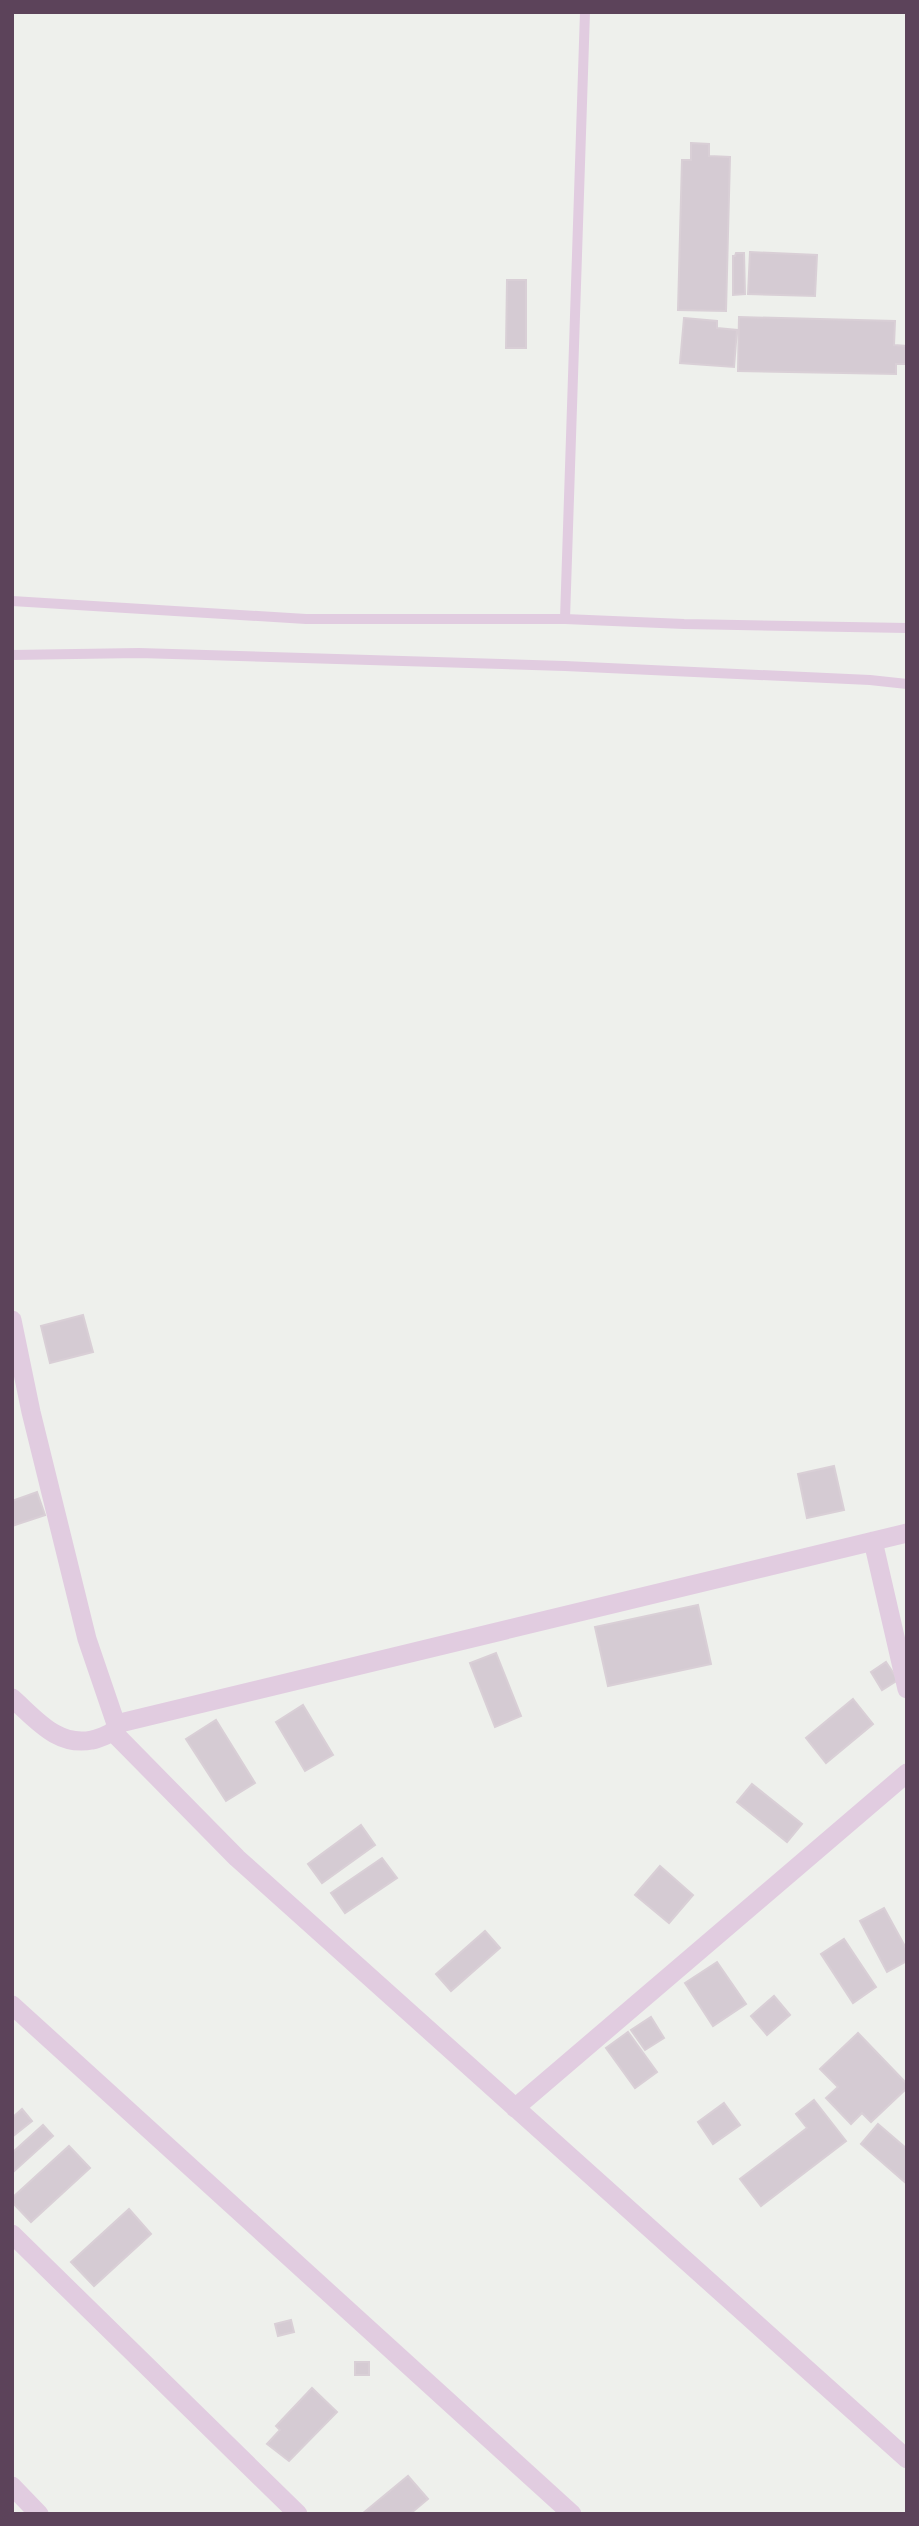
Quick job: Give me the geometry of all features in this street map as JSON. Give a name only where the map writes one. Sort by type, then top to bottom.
[{"type":"street","points":[[12,1320],[87,1639],[114,1728],[237,1858],[907,2459]]},
{"type":"street","points":[[12,1698],[54,1735],[64,1740],[93,1740],[114,1728],[907,1534]]},
{"type":"street","points":[[873,1541],[907,1689]]},
{"type":"street","points":[[515,2108],[907,1773]]},
{"type":"street","points":[[12,2006],[572,2514]]},
{"type":"street","points":[[12,2234],[293,2512]]},
{"type":"street","points":[[12,2486],[39,2514]]},
{"type":"lane","points":[[565,619],[585,12]]},
{"type":"lane","points":[[12,601],[306,619],[565,619],[907,628]]},
{"type":"lane","points":[[12,655],[139,653],[565,666],[907,684]]},
{"type":"building","points":[[691,143],[709,144],[709,156],[730,157],[726,311],[678,310],[682,160],[691,160]]},
{"type":"building","points":[[750,252],[817,255],[815,296],[748,294]]},
{"type":"building","points":[[736,253],[744,253],[745,294],[733,295],[733,256]]},
{"type":"building","points":[[507,280],[526,280],[526,348],[506,348]]},
{"type":"building","points":[[739,317],[895,321],[894,345],[907,346],[907,364],[896,364],[896,374],[738,371]]},
{"type":"building","points":[[684,318],[717,321],[717,328],[737,330],[734,367],[680,363]]},
{"type":"building","points":[[83,1315],[93,1352],[50,1363],[41,1326]]},
{"type":"building","points":[[834,1466],[844,1510],[807,1518],[798,1474]]},
{"type":"building","points":[[37,1492],[45,1515],[12,1526],[12,1501]]},
{"type":"building","points":[[698,1605],[711,1664],[608,1686],[595,1627]]},
{"type":"building","points":[[496,1653],[521,1716],[495,1727],[470,1663]]},
{"type":"building","points":[[886,1662],[898,1680],[882,1690],[871,1672]]},
{"type":"building","points":[[853,1699],[873,1724],[826,1763],[806,1738]]},
{"type":"building","points":[[303,1705],[333,1755],[305,1771],[276,1722]]},
{"type":"building","points":[[216,1720],[255,1783],[226,1801],[186,1739]]},
{"type":"building","points":[[752,1784],[802,1824],[787,1842],[737,1802]]},
{"type":"building","points":[[361,1825],[375,1845],[322,1883],[308,1864]]},
{"type":"building","points":[[382,1858],[397,1878],[345,1913],[331,1893]]},
{"type":"building","points":[[660,1866],[693,1895],[669,1923],[635,1895]]},
{"type":"building","points":[[884,1908],[907,1950],[907,1961],[887,1972],[860,1921]]},
{"type":"building","points":[[485,1931],[500,1948],[451,1991],[436,1974]]},
{"type":"building","points":[[844,1939],[876,1987],[853,2003],[821,1954]]},
{"type":"building","points":[[717,1962],[746,2004],[713,2026],[685,1983]]},
{"type":"building","points":[[774,1996],[790,2015],[767,2035],[751,2016]]},
{"type":"building","points":[[651,2017],[664,2038],[645,2050],[631,2030]]},
{"type":"building","points":[[628,2032],[657,2072],[635,2088],[606,2048]]},
{"type":"building","points":[[858,2033],[907,2084],[907,2088],[871,2122],[862,2113],[851,2124],[826,2098],[838,2087],[820,2069]]},
{"type":"building","points":[[814,2100],[846,2141],[761,2206],[740,2179],[807,2128],[796,2114]]},
{"type":"building","points":[[724,2103],[740,2125],[713,2144],[698,2122]]},
{"type":"building","points":[[22,2109],[32,2121],[12,2137],[12,2118]]},
{"type":"building","points":[[878,2124],[907,2149],[907,2184],[861,2144]]},
{"type":"building","points":[[43,2125],[53,2136],[12,2173],[12,2153]]},
{"type":"building","points":[[69,2146],[90,2168],[31,2222],[12,2202],[12,2198]]},
{"type":"building","points":[[129,2209],[151,2234],[94,2286],[71,2262]]},
{"type":"building","points":[[291,2320],[294,2332],[278,2336],[275,2324]]},
{"type":"building","points":[[355,2362],[369,2362],[369,2375],[355,2375]]},
{"type":"building","points":[[312,2388],[337,2412],[289,2461],[267,2444],[280,2430],[276,2426]]},
{"type":"building","points":[[408,2476],[428,2499],[410,2514],[362,2514]]}]
